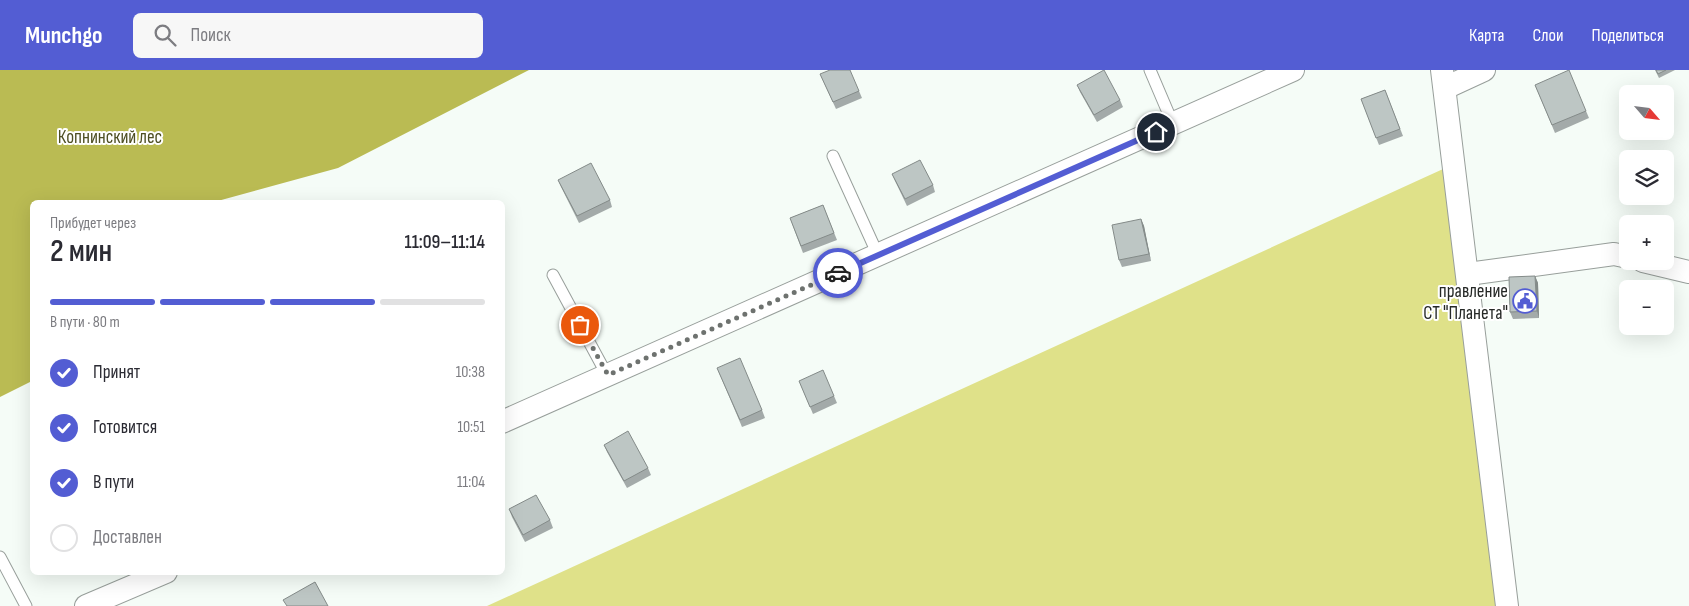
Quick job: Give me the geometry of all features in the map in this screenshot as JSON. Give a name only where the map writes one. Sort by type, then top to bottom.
[{"type":"street","points":[[505,421],[1293,70]]},
{"type":"street","points":[[1484,70],[1444,79],[1507,606]]},
{"type":"street","points":[[1468,274],[1614,254],[1619,255]]},
{"type":"street","points":[[1674,268],[1689,272]]},
{"type":"street","points":[[86,606],[159,575]]},
{"type":"lane","points":[[1150,70],[1173,124]]},
{"type":"lane","points":[[832,156],[878,255]]},
{"type":"lane","points":[[553,275],[608,375]]},
{"type":"lane","points":[[0,557],[26,606]]},
{"type":"green space","name":"Копнинский лес","points":[[0,70],[529,70],[338,168],[221,200],[30,200],[30,382],[0,397]]},
{"type":"green space","points":[[1454,164],[1507,606],[487,606]]},
{"type":"building","points":[[830,70],[850,70],[859,91],[833,102],[820,74]]},
{"type":"building","points":[[1104,70],[1120,100],[1094,115],[1077,85]]},
{"type":"building","points":[[1569,70],[1586,111],[1552,125],[1535,85]]},
{"type":"building","points":[[1656,70],[1666,70],[1658,74]]},
{"type":"building","points":[[1385,90],[1400,129],[1376,138],[1361,99]]},
{"type":"building","points":[[920,160],[933,185],[905,199],[892,174]]},
{"type":"building","points":[[591,163],[610,200],[577,216],[558,180]]},
{"type":"building","points":[[823,205],[834,233],[801,246],[790,218]]},
{"type":"building","points":[[1141,219],[1149,254],[1119,260],[1112,225]]},
{"type":"building","name":"правление СТ \"Планета\"","points":[[1535,276],[1537,311],[1510,312],[1509,277]]},
{"type":"building","points":[[740,358],[762,410],[740,420],[717,368]]},
{"type":"building","points":[[823,370],[834,396],[810,407],[799,381]]},
{"type":"building","points":[[628,431],[648,468],[624,481],[604,445]]},
{"type":"building","points":[[536,495],[550,520],[523,535],[509,509]]},
{"type":"building","points":[[315,582],[328,606],[287,606],[283,600]]},
{"type":"way so far","points":[[580,325],[608,375],[838,273]]},
{"type":"place","name":"правление СТ \"Планета\"","points":[[1525,301]]},
{"type":"route","points":[[838,273],[1156,132]]}]
